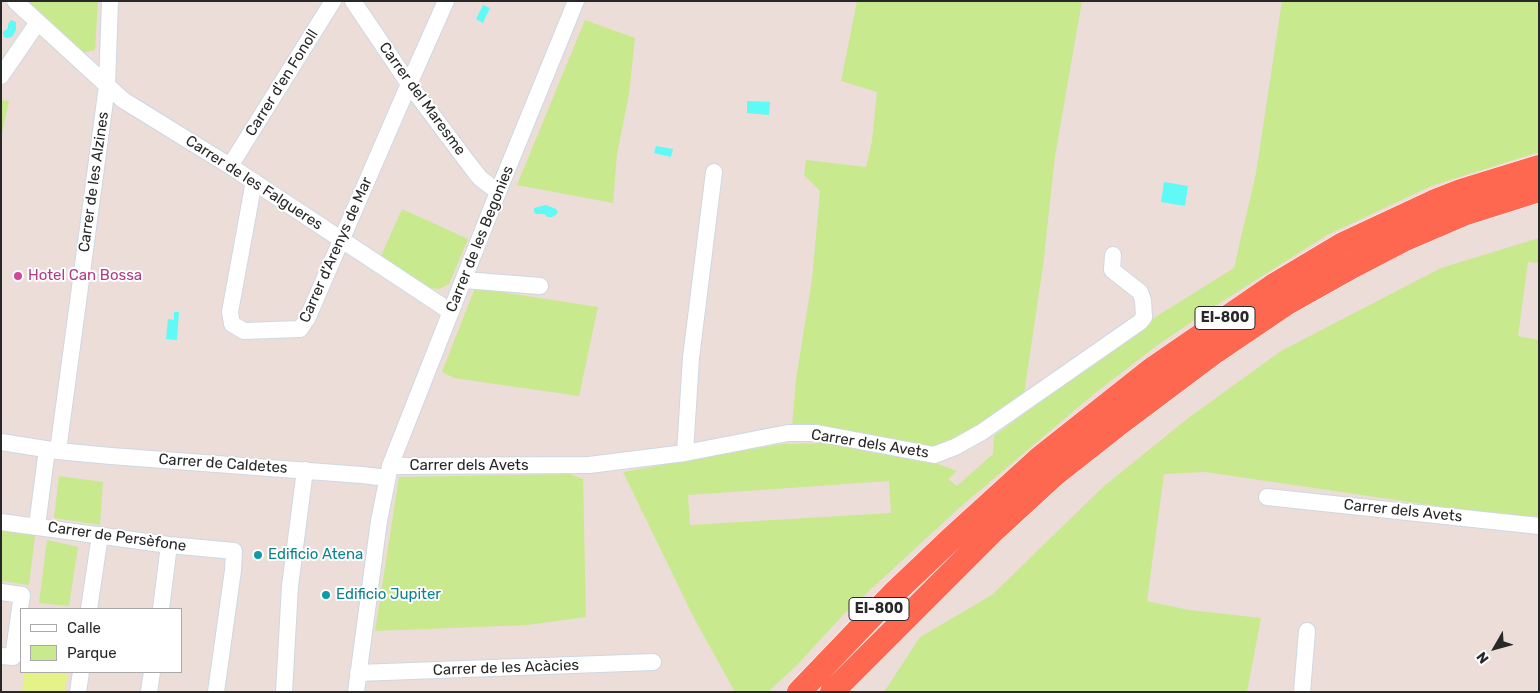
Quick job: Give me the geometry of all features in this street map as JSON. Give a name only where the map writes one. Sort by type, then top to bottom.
[{"type":"highway","name":"EI-800","points":[[801,688],[892,595],[1040,458],[1107,404],[1188,344],[1276,284],[1343,244],[1460,191],[1539,167]]},
{"type":"highway","name":"EI-800","points":[[832,692],[992,532],[1055,474],[1123,420],[1216,351],[1288,304],[1386,249],[1466,213],[1539,190]]},
{"type":"highway","points":[[839,692],[853,670]]},
{"type":"street","name":"Carrer de les Falgueres","points":[[15,1],[123,100],[254,181],[451,312]]},
{"type":"street","name":"Carrer de les Alzines","points":[[37,526],[53,450],[107,86],[110,1]]},
{"type":"street","name":"Carrer d'en Fonoll","points":[[230,166],[334,1]]},
{"type":"street","name":"Carrer del Maresme","points":[[353,1],[409,84],[472,168],[480,178],[498,192]]},
{"type":"street","name":"Carrer d'Arenys de Mar","points":[[254,181],[230,312],[232,324],[244,331],[300,329],[307,318],[342,240],[446,1]]},
{"type":"street","name":"Carrer de les Begonies","points":[[356,692],[379,521],[388,472],[498,192],[576,1]]},
{"type":"street","points":[[1,76],[38,22]]},
{"type":"street","points":[[685,453],[691,358],[714,172]]},
{"type":"street","name":"Carrer dels Avets","points":[[388,472],[590,465],[685,453],[788,433],[817,433],[934,455],[955,447],[982,432],[1140,322],[1144,317],[1143,300],[1140,292],[1112,270],[1113,255]]},
{"type":"street","points":[[464,280],[540,286]]},
{"type":"street","name":"Carrer de Caldetes","points":[[1,442],[53,450],[305,470],[388,472]]},
{"type":"street","points":[[284,692],[290,586],[305,470]]},
{"type":"street","name":"Carrer dels Avets","points":[[1267,497],[1539,526]]},
{"type":"street","name":"Carrer de Persèfone","points":[[1,522],[169,545],[234,551],[216,692]]},
{"type":"street","points":[[89,608],[100,535]]},
{"type":"street","points":[[160,608],[169,545]]},
{"type":"street","points":[[1,592],[22,595],[20,608]]},
{"type":"street","points":[[1,656],[14,657],[20,610]]},
{"type":"street","points":[[1302,692],[1307,631]]},
{"type":"street","name":"Carrer de les Acàcies","points":[[358,673],[653,662]]},
{"type":"street","points":[[78,692],[80,673]]},
{"type":"street","points":[[149,692],[152,673]]},
{"type":"green space","points":[[31,1],[98,1],[95,50],[82,53],[29,7]]},
{"type":"green space","points":[[857,1],[1082,1],[1055,156],[1043,266],[1024,394],[1008,408],[950,443],[925,448],[844,429],[792,428],[796,379],[812,280],[820,191],[804,175],[806,160],[866,167],[872,141],[877,92],[841,81]]},
{"type":"green space","points":[[1282,1],[1539,1],[1539,152],[1431,186],[1327,235],[1218,304],[1159,344],[1095,393],[959,508],[843,615],[798,664],[768,692],[735,692],[694,618],[623,472],[782,444],[829,443],[938,464],[957,471],[948,479],[957,486],[993,454],[994,436],[1157,316],[1234,268],[1256,173]],"holes":[[[889,481],[891,513],[690,525],[688,495]]]},
{"type":"green space","points":[[585,20],[635,38],[629,94],[617,154],[613,203],[517,185]]},
{"type":"green space","points":[[1,100],[9,101],[1,138]]},
{"type":"green space","points":[[402,209],[468,239],[449,284],[439,289],[429,288],[381,256]]},
{"type":"green space","points":[[1539,238],[1539,263],[1528,262],[1518,336],[1539,340],[1539,521],[1205,472],[1164,474],[1147,601],[1189,610],[1261,618],[1247,692],[884,692],[920,637],[992,595],[1103,487],[1187,419],[1281,351],[1441,268]]},
{"type":"green space","points":[[475,288],[598,307],[579,396],[454,378],[442,372]]},
{"type":"green space","points":[[570,474],[583,479],[586,617],[527,625],[375,631],[399,477]]},
{"type":"green space","points":[[59,476],[103,482],[100,525],[54,518]]},
{"type":"green space","points":[[1,531],[35,535],[29,585],[1,581]]},
{"type":"green space","points":[[47,540],[78,547],[69,606],[39,603]]},
{"type":"green space","points":[[24,673],[68,673],[65,692],[22,692]]},
{"type":"water","points":[[483,5],[490,8],[483,23],[476,19]]},
{"type":"water","points":[[11,20],[16,22],[16,30],[12,37],[7,38],[4,37],[3,32],[8,28]]},
{"type":"water","points":[[747,101],[770,102],[769,115],[747,113]]},
{"type":"water","points":[[656,146],[673,149],[671,157],[654,153]]},
{"type":"water","points":[[1164,182],[1188,186],[1185,206],[1161,202]]},
{"type":"water","points":[[546,205],[556,209],[558,212],[556,215],[548,217],[534,212],[534,208]]},
{"type":"water","points":[[174,312],[179,312],[177,340],[166,339],[168,319],[174,320]]},
{"type":"place","name":"Hotel Can Bossa","points":[[18,276]]},
{"type":"place","name":"Edificio Atena","points":[[258,555]]},
{"type":"place","name":"Edificio Jupiter","points":[[326,595]]}]
